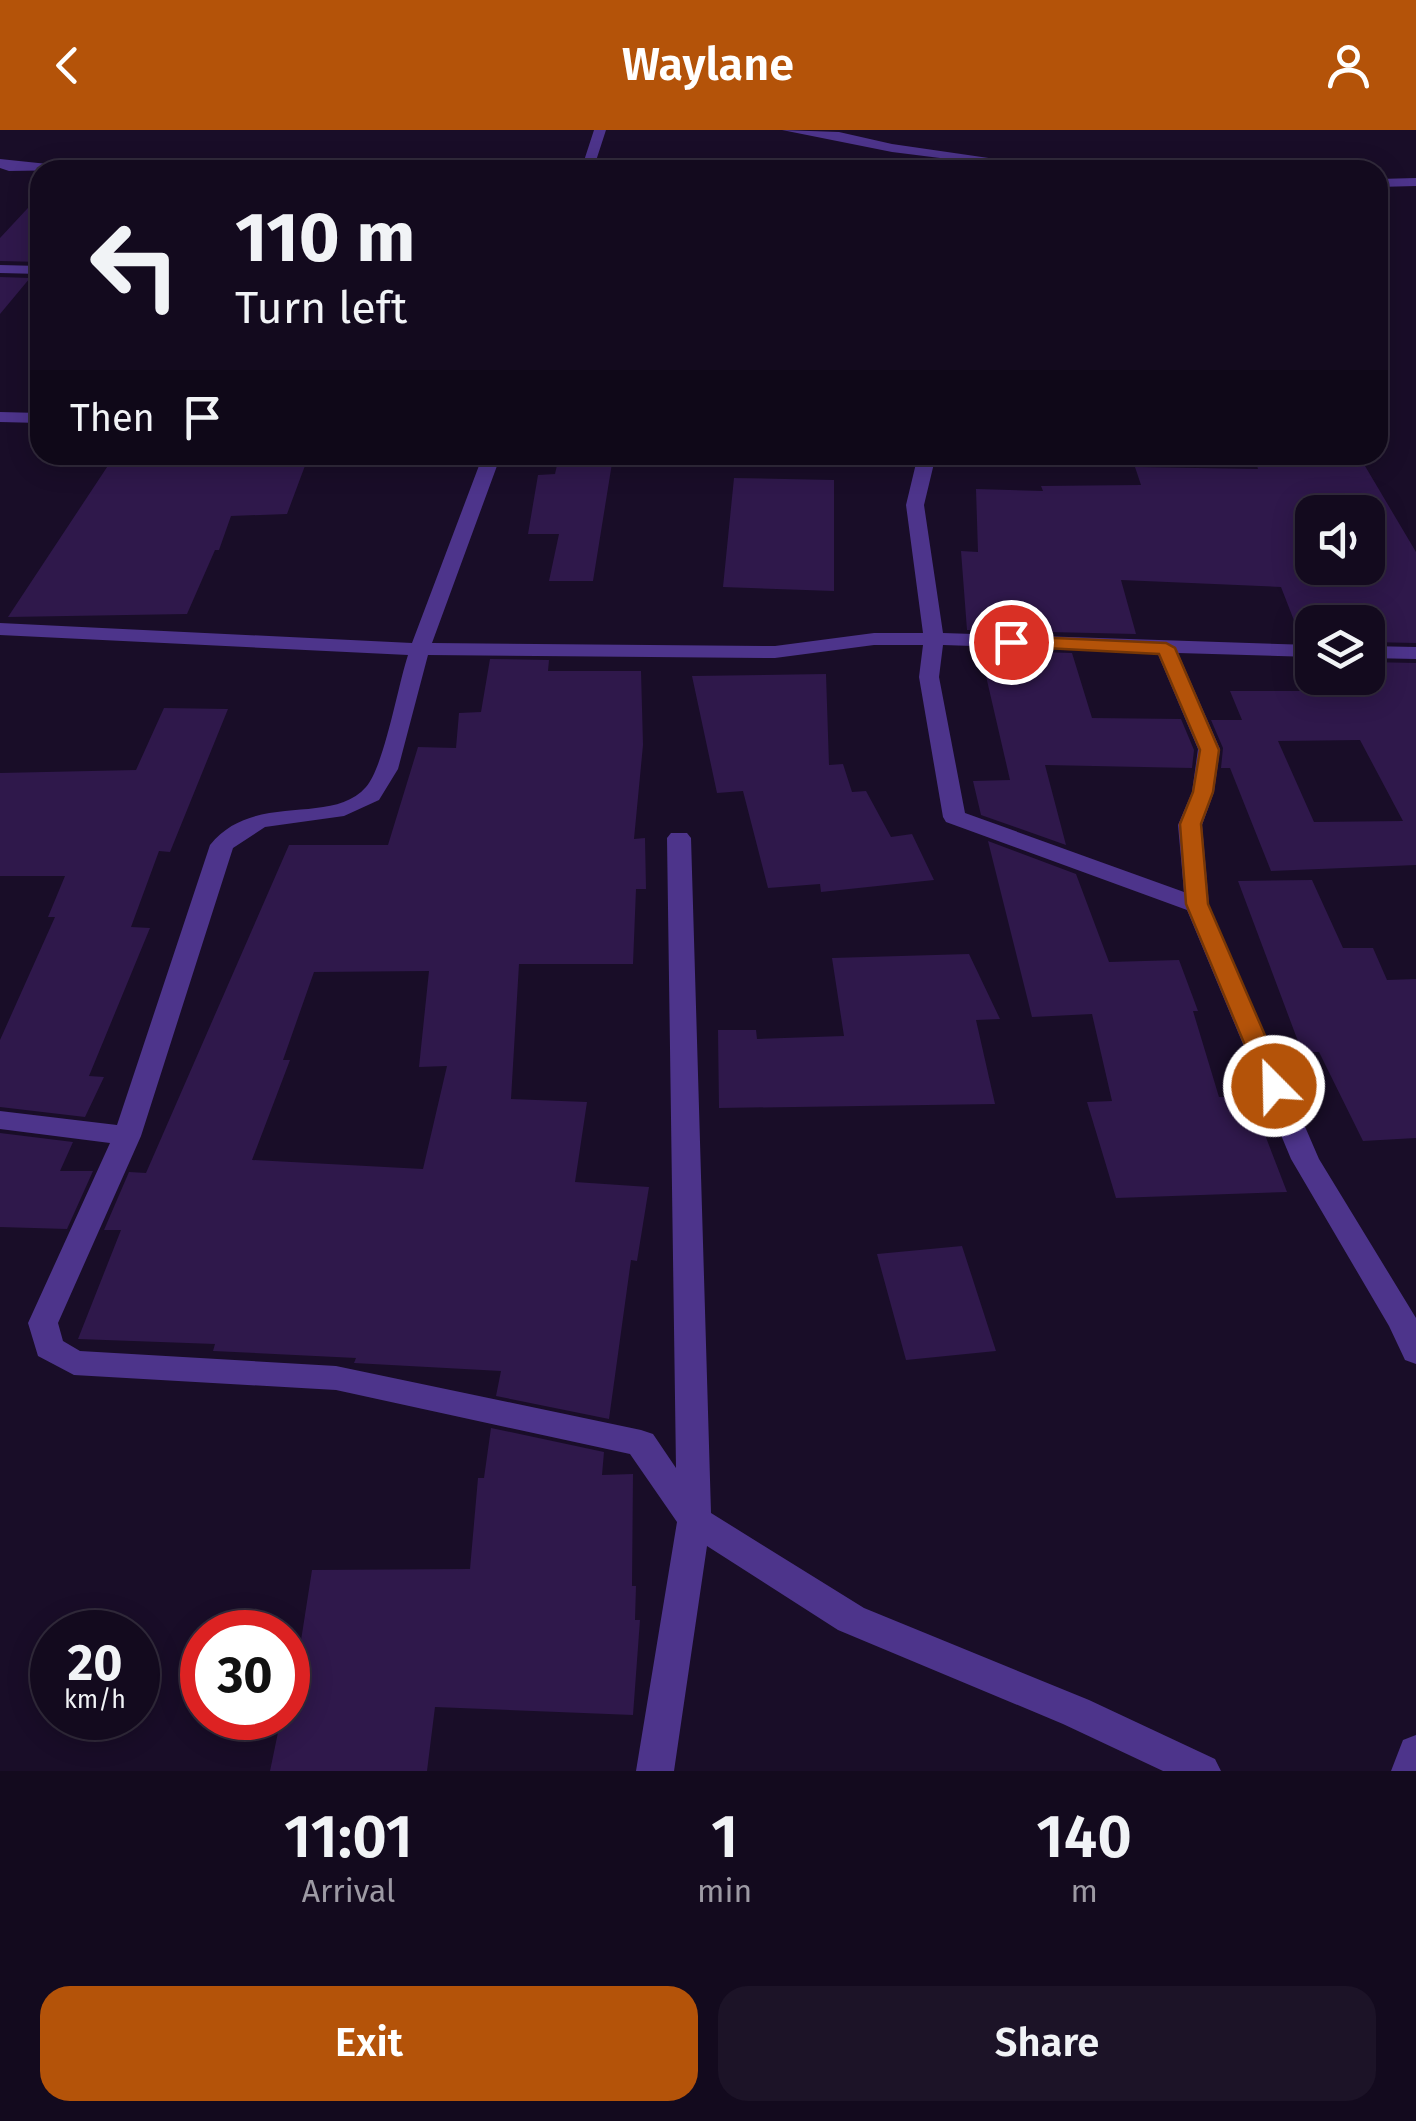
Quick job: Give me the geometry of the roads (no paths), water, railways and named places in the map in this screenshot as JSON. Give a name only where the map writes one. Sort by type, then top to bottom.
[{"type":"street","points":[[591,160],[600,130]]},
{"type":"street","points":[[788,130],[838,133],[893,154],[958,160]]},
{"type":"street","points":[[0,162],[9,167],[30,168]]},
{"type":"street","points":[[1388,183],[1416,182]]},
{"type":"street","points":[[0,269],[30,270]]},
{"type":"street","points":[[0,417],[30,418]]},
{"type":"street","points":[[488,465],[417,648],[385,777],[365,800],[326,812],[272,816],[240,826],[222,846],[127,1136],[43,1323],[49,1348],[74,1364],[336,1378],[641,1444],[694,1520],[851,1619],[1076,1712],[1202,1771]]},
{"type":"street","points":[[925,465],[915,504],[934,639],[928,677],[954,817],[1197,904]]},
{"type":"street","points":[[0,629],[417,648],[775,652],[874,639],[934,639],[1295,651]]},
{"type":"street","points":[[1166,648],[1210,750],[1203,792],[1190,824],[1197,904],[1305,1159],[1404,1324],[1416,1352]]},
{"type":"street","points":[[1385,652],[1416,653]]},
{"type":"street","points":[[655,1771],[694,1520],[679,838]]},
{"type":"street","points":[[0,1120],[127,1136]]},
{"type":"street","points":[[1410,1771],[1416,1752]]}]
